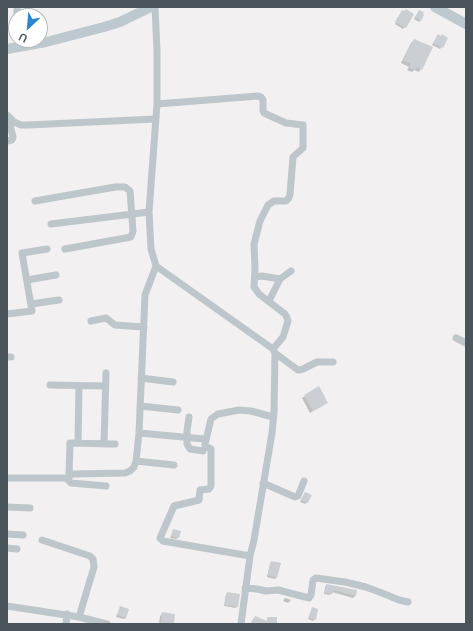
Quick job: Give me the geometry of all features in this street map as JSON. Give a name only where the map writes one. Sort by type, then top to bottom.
[{"type":"main road","points":[[48,41],[120,22],[151,7]]},
{"type":"main road","points":[[435,7],[466,24]]},
{"type":"street","points":[[155,7],[157,104],[149,212],[151,249],[156,266],[298,370],[304,369],[317,362],[333,362]]},
{"type":"street","points":[[157,104],[258,96],[263,100],[264,113],[286,123],[303,125],[303,148],[293,156],[290,194],[286,200],[274,201],[268,205],[258,228],[254,244],[254,287],[285,314],[288,322],[283,337],[274,351],[273,417],[245,588],[241,624]]},
{"type":"street","points":[[8,116],[14,122],[21,125],[155,119]]},
{"type":"street","points":[[7,141],[12,140],[13,137],[8,116]]},
{"type":"street","points":[[35,201],[115,187],[125,187],[130,191],[134,231],[131,237],[65,249]]},
{"type":"street","points":[[51,224],[149,212]]},
{"type":"street","points":[[7,314],[32,310],[22,253],[47,249]]},
{"type":"street","points":[[7,478],[67,477],[73,474],[125,473],[130,471],[136,461],[139,433],[146,290],[156,266]]},
{"type":"street","points":[[269,301],[280,279],[290,271]]},
{"type":"street","points":[[27,280],[56,275]]},
{"type":"street","points":[[255,277],[262,276],[280,279]]},
{"type":"street","points":[[31,304],[60,300]]},
{"type":"street","points":[[91,321],[106,318],[115,325],[144,327]]},
{"type":"street","points":[[456,338],[466,343]]},
{"type":"street","points":[[104,444],[106,373]]},
{"type":"street","points":[[141,378],[172,382]]},
{"type":"street","points":[[50,385],[105,386]]},
{"type":"street","points":[[78,443],[79,386]]},
{"type":"street","points":[[140,406],[178,410]]},
{"type":"street","points":[[250,556],[163,542],[161,540],[161,536],[174,506],[199,500],[200,490],[209,489],[211,486],[211,449],[205,446],[205,439],[211,419],[218,414],[239,410],[252,411],[273,417]]},
{"type":"street","points":[[189,417],[187,444],[190,449],[204,451]]},
{"type":"street","points":[[139,433],[205,439]]},
{"type":"street","points":[[106,486],[71,483],[67,477],[70,443],[115,444]]},
{"type":"street","points":[[136,461],[174,465]]},
{"type":"street","points":[[263,483],[295,497],[298,496],[304,481]]},
{"type":"street","points":[[7,507],[30,508]]},
{"type":"street","points":[[7,534],[23,535]]},
{"type":"street","points":[[42,540],[90,556],[93,559],[94,567],[79,616]]},
{"type":"street","points":[[7,548],[17,549]]},
{"type":"street","points":[[245,588],[257,589],[266,592],[278,590],[309,598],[311,595],[313,580],[316,578],[345,582],[366,587],[408,602]]},
{"type":"street","points":[[7,606],[79,616],[90,622],[106,624]]},
{"type":"street","points":[[66,624],[67,614]]},
{"type":"building","points":[[406,9],[414,14],[406,28],[395,22],[402,10],[404,11]]},
{"type":"building","points":[[419,10],[424,12],[421,21],[415,17]]},
{"type":"building","points":[[438,34],[441,36],[442,34],[448,38],[443,48],[433,43]]},
{"type":"building","points":[[414,39],[433,47],[422,70],[417,67],[415,70],[409,67],[411,64],[403,60]]},
{"type":"building","points":[[319,386],[328,403],[313,411],[304,395]]},
{"type":"building","points":[[305,492],[312,495],[308,503],[301,500]]},
{"type":"building","points":[[173,529],[181,531],[179,538],[171,536]]},
{"type":"building","points":[[271,561],[281,563],[277,578],[268,575]]},
{"type":"building","points":[[326,584],[357,590],[356,596],[333,590],[333,594],[325,593]]},
{"type":"building","points":[[227,592],[240,594],[238,607],[225,605]]},
{"type":"building","points":[[120,606],[129,609],[126,618],[117,615]]},
{"type":"building","points":[[312,607],[318,609],[316,620],[309,618]]},
{"type":"building","points":[[162,612],[175,614],[174,624],[161,624]]},
{"type":"building","points":[[255,616],[267,621],[267,617],[277,617],[277,624],[250,624]]}]
